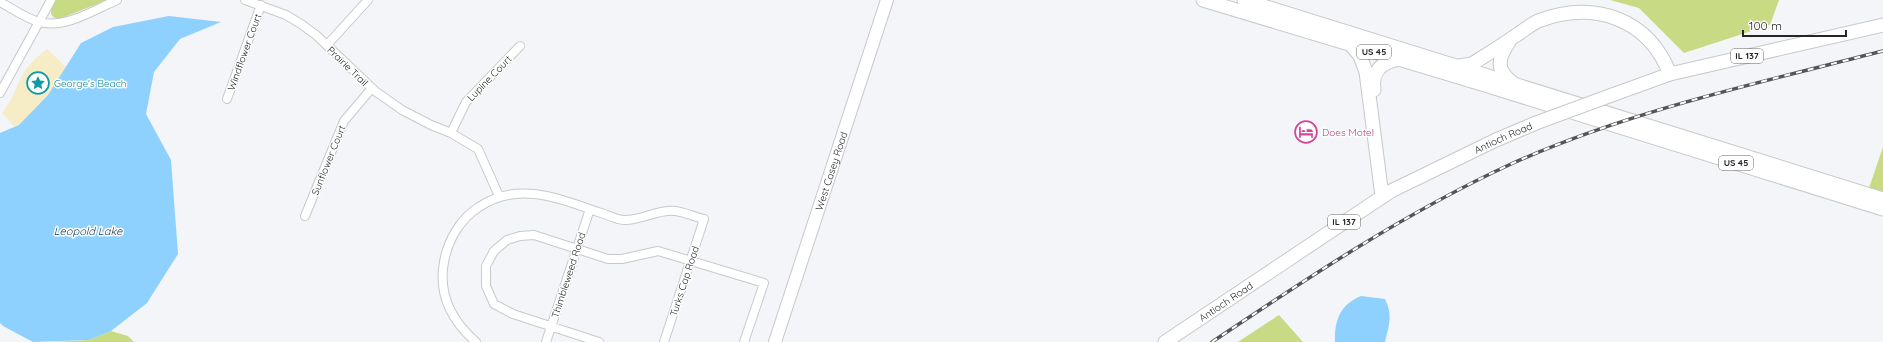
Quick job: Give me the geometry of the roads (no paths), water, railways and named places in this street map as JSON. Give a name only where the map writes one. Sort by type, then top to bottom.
[{"type":"main road","name":"West Casey Road","points":[[775,342],[887,0]]},
{"type":"main road","name":"US 45","points":[[1203,0],[1883,209]]},
{"type":"main road","name":"US 45","points":[[1244,0],[1883,199]]},
{"type":"main road","points":[[1457,66],[1472,64],[1538,21],[1563,13],[1584,11],[1603,13],[1636,26],[1649,38],[1663,57],[1670,74]]},
{"type":"main road","name":"Antioch Road","points":[[1165,342],[1387,194],[1496,140],[1536,123],[1670,74],[1883,25]]},
{"type":"main road","points":[[1510,40],[1503,50],[1500,64],[1505,77],[1515,84]]},
{"type":"main road","points":[[1351,45],[1360,56],[1366,72],[1387,194]]},
{"type":"main road","points":[[1387,194],[1373,84],[1374,76],[1379,67],[1388,61],[1399,59]]},
{"type":"street","points":[[0,93],[51,0]]},
{"type":"street","points":[[0,2],[39,22],[61,23],[117,0]]},
{"type":"street","name":"Prairie Trail","points":[[245,0],[261,5],[301,24],[372,88],[402,110],[431,125],[451,133],[478,148],[499,196]]},
{"type":"street","points":[[327,46],[368,0]]},
{"type":"street","name":"Windflower Court","points":[[227,100],[261,5]]},
{"type":"street","name":"Lupine Court","points":[[451,133],[466,102],[520,46]]},
{"type":"street","name":"Sunflower Court","points":[[305,216],[344,121],[372,88]]},
{"type":"street","points":[[476,342],[457,322],[448,306],[443,284],[443,266],[450,240],[469,214],[484,203],[499,196],[525,192],[539,194],[590,209]]},
{"type":"street","name":"Turks Cap Road","points":[[590,209],[623,220],[674,211],[704,219],[664,342]]},
{"type":"street","name":"Thimbleweed Road","points":[[546,342],[590,209]]},
{"type":"street","points":[[599,342],[513,314],[494,304],[486,286],[486,266],[494,252],[507,240],[520,236],[534,235],[615,260],[658,251],[764,283],[744,342]]},
{"type":"water","name":"Leopold Lake","points":[[169,16],[221,22],[180,39],[154,72],[146,114],[171,160],[178,254],[147,303],[111,331],[89,340],[33,342],[0,323],[0,133],[19,125],[48,95],[81,43],[113,27]]},
{"type":"water","points":[[1361,296],[1385,299],[1390,315],[1385,342],[1335,342],[1336,327],[1340,314],[1348,303]]},
{"type":"railway","points":[[1212,342],[1358,247],[1433,203],[1511,164],[1601,128],[1648,113],[1741,87],[1883,51]]},
{"type":"place","name":"George's Beach","points":[[38,83]]},
{"type":"place","name":"Does Motel","points":[[1306,132]]}]
